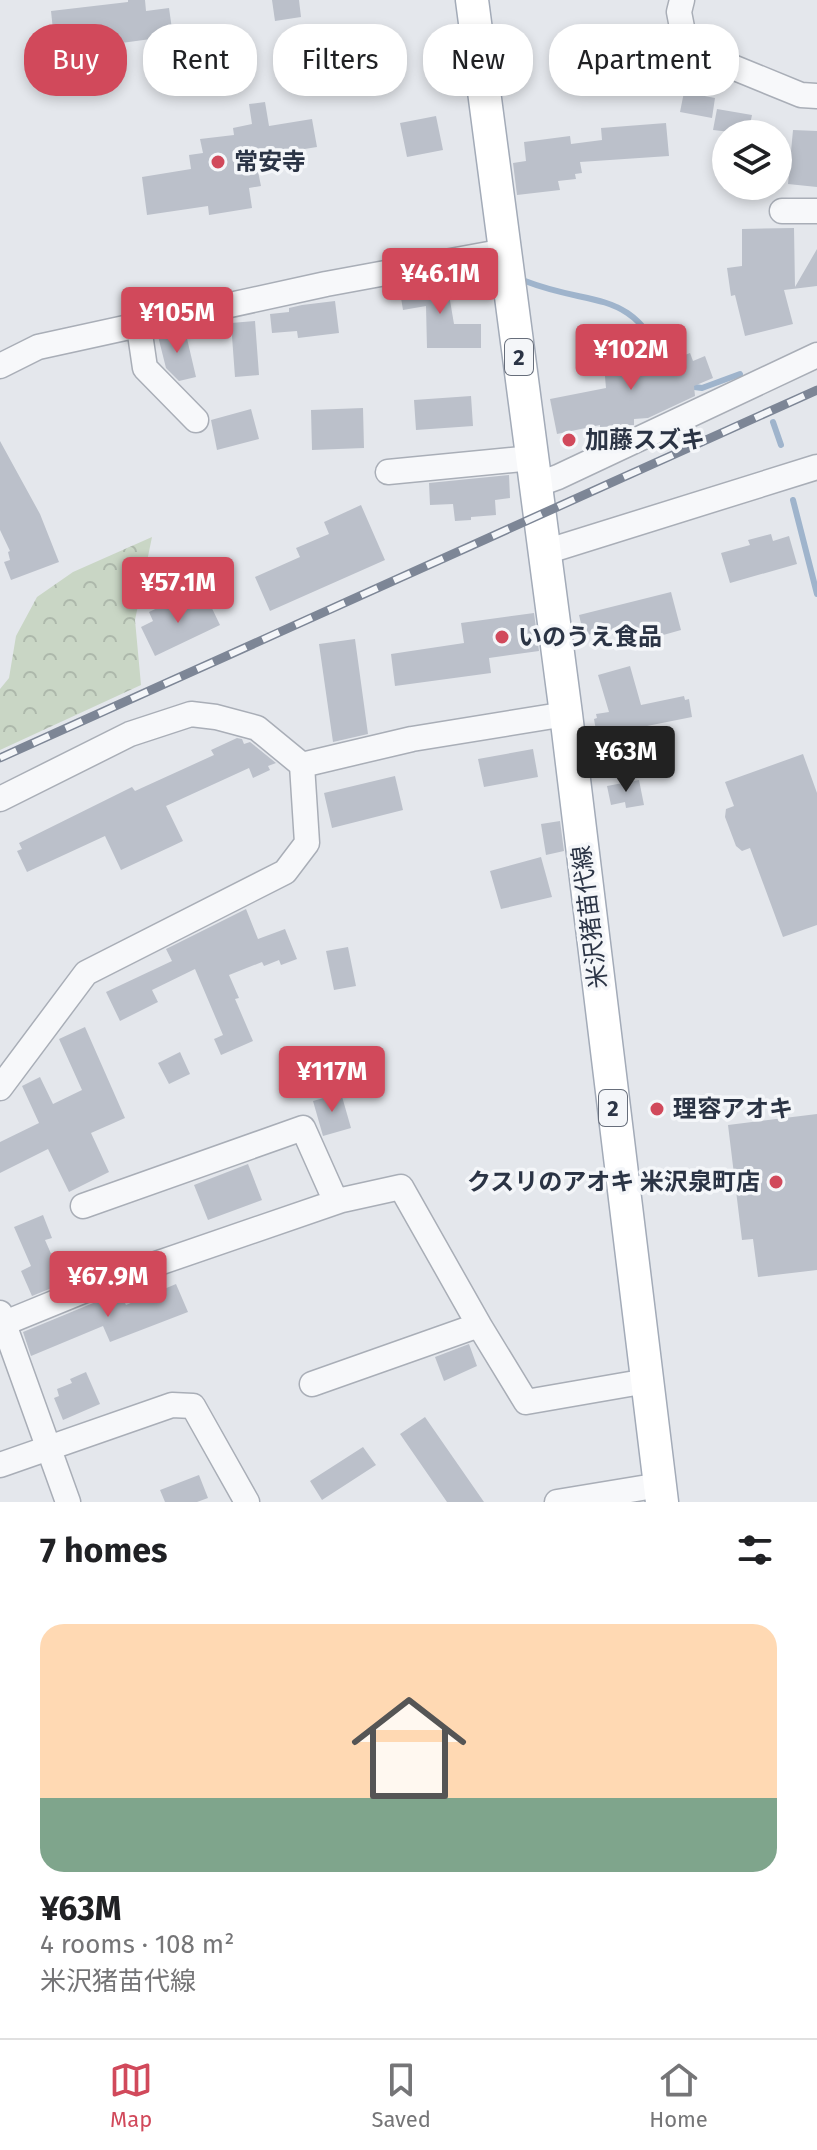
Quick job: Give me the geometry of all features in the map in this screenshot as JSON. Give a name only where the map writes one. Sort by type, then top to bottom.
[{"type":"main road","name":"米沢猪苗代線","points":[[472,0],[566,714],[661,1493]]},
{"type":"street","points":[[682,0],[679,12],[686,48],[801,95],[817,96]]},
{"type":"street","points":[[782,211],[817,211]]},
{"type":"street","points":[[4,355],[326,284],[505,251]]},
{"type":"street","points":[[139,327],[145,368],[196,420]]},
{"type":"street","points":[[388,472],[534,471],[558,477],[817,355]]},
{"type":"street","points":[[545,552],[817,467]]},
{"type":"street","points":[[0,799],[130,734],[191,714],[216,717],[257,728],[302,765],[307,843],[285,872],[86,973],[0,1088]]},
{"type":"street","points":[[302,765],[412,739],[566,714]]},
{"type":"street","points":[[83,1206],[303,1128],[336,1202]]},
{"type":"street","points":[[68,1502],[1,1320],[336,1202],[401,1187],[526,1402],[647,1381]]},
{"type":"street","points":[[312,1384],[479,1325]]},
{"type":"street","points":[[0,1465],[172,1405],[193,1406],[247,1502]]},
{"type":"street","points":[[557,1502],[661,1493]]},
{"type":"green space","points":[[152,537],[135,620],[141,685],[0,750],[0,689],[9,678],[16,636],[37,597],[73,572]]},
{"type":"building","points":[[145,0],[146,11],[169,8],[171,24],[143,24],[143,40],[127,42],[127,24],[52,24],[51,11]]},
{"type":"building","points":[[272,0],[299,0],[301,17],[275,21]]},
{"type":"building","points":[[683,96],[715,98],[712,118],[680,112]]},
{"type":"building","name":"常安寺","points":[[265,102],[269,126],[312,119],[317,147],[255,157],[261,186],[249,188],[252,208],[209,215],[208,206],[147,215],[142,177],[191,169],[189,155],[203,153],[200,139],[234,135],[233,128],[252,124],[249,104]]},
{"type":"building","points":[[717,109],[752,115],[751,120],[715,120]]},
{"type":"building","points":[[436,116],[443,150],[407,157],[400,123]]},
{"type":"building","points":[[666,123],[669,156],[580,162],[582,173],[575,174],[576,179],[558,181],[560,190],[517,195],[513,163],[526,161],[524,142],[570,136],[571,144],[602,140],[601,128]]},
{"type":"building","points":[[793,130],[817,131],[817,187],[792,184]]},
{"type":"building","points":[[794,228],[795,287],[817,249],[817,286],[784,290],[793,324],[745,336],[735,295],[731,296],[727,268],[742,266],[742,229]]},
{"type":"building","points":[[446,277],[454,324],[481,324],[481,348],[427,348],[426,306],[403,310],[399,286]]},
{"type":"building","points":[[335,301],[339,333],[298,338],[297,331],[272,333],[270,314],[289,312],[289,308],[302,305]]},
{"type":"building","points":[[255,321],[259,375],[235,377],[231,323]]},
{"type":"building","points":[[185,330],[196,377],[179,381],[166,368],[158,336]]},
{"type":"building","points":[[647,350],[649,369],[690,353],[693,361],[705,356],[713,378],[694,386],[695,396],[648,418],[634,419],[634,425],[600,425],[557,434],[550,399],[606,388],[603,354]]},
{"type":"building","points":[[471,396],[473,426],[416,430],[414,400]]},
{"type":"building","points":[[363,408],[364,448],[312,450],[311,410]]},
{"type":"building","points":[[251,409],[259,439],[217,450],[211,420]]},
{"type":"building","points":[[0,441],[40,514],[59,562],[11,580],[4,562],[10,560],[10,551],[0,530]]},
{"type":"building","points":[[509,475],[510,498],[495,500],[496,515],[455,521],[453,504],[430,505],[429,483]]},
{"type":"building","points":[[361,505],[385,560],[270,611],[255,577],[300,557],[296,548],[329,534],[324,522]]},
{"type":"building","points":[[771,534],[773,541],[789,536],[797,564],[730,583],[721,553],[750,545],[748,540]]},
{"type":"building","points":[[671,592],[681,630],[642,641],[638,628],[613,635],[611,629],[584,636],[579,615]]},
{"type":"building","points":[[207,598],[220,625],[155,656],[141,627],[153,621],[149,612],[172,601],[177,612]]},
{"type":"building","points":[[534,613],[539,651],[489,658],[491,673],[395,686],[391,654],[464,643],[461,623]]},
{"type":"building","points":[[355,639],[368,734],[333,742],[319,644]]},
{"type":"building","points":[[630,666],[641,705],[684,696],[685,700],[689,699],[692,717],[597,736],[596,714],[609,712],[598,675]]},
{"type":"building","points":[[237,738],[242,739],[244,744],[250,742],[276,763],[268,766],[270,770],[253,778],[249,768],[166,806],[183,841],[121,870],[105,836],[27,872],[17,851],[22,849],[19,843],[132,787],[135,791],[214,755],[211,750]]},
{"type":"building","points":[[533,749],[538,777],[484,787],[478,759]]},
{"type":"building","points":[[803,754],[817,793],[817,925],[783,937],[750,848],[742,851],[736,846],[725,817],[726,809],[734,806],[725,782]]},
{"type":"building","points":[[395,776],[403,810],[332,828],[324,793]]},
{"type":"building","points":[[639,780],[644,805],[626,808],[625,802],[611,805],[607,786]]},
{"type":"building","points":[[560,821],[564,851],[546,855],[541,824]]},
{"type":"building","points":[[541,857],[552,897],[501,909],[490,871]]},
{"type":"building","points":[[246,909],[258,939],[285,929],[297,959],[281,965],[279,960],[264,966],[262,962],[229,975],[239,998],[235,999],[253,1041],[221,1055],[214,1039],[223,1035],[195,969],[152,990],[158,1002],[120,1021],[106,992],[172,961],[166,949]]},
{"type":"building","points":[[348,947],[356,986],[334,990],[326,951]]},
{"type":"building","points":[[85,1027],[125,1118],[91,1133],[109,1172],[69,1192],[48,1149],[0,1173],[0,1142],[39,1123],[22,1086],[40,1077],[53,1104],[82,1090],[59,1039]]},
{"type":"building","points":[[180,1052],[190,1074],[169,1084],[158,1063]]},
{"type":"building","points":[[341,1093],[351,1128],[323,1136],[313,1101]]},
{"type":"building","name":"クスリのアオキ 米沢泉町店","points":[[817,1114],[817,1270],[758,1277],[753,1239],[742,1240],[728,1125]]},
{"type":"building","points":[[248,1164],[262,1200],[208,1220],[194,1185]]},
{"type":"building","points":[[43,1215],[52,1238],[45,1240],[64,1283],[32,1296],[21,1271],[31,1266],[14,1227]]},
{"type":"building","points":[[176,1284],[188,1312],[110,1342],[103,1326],[31,1356],[23,1332],[120,1292],[126,1305]]},
{"type":"building","points":[[469,1344],[477,1366],[444,1381],[435,1357]]},
{"type":"building","points":[[86,1372],[100,1404],[63,1420],[54,1398],[59,1396],[57,1389],[72,1383],[70,1379]]},
{"type":"building","points":[[425,1417],[484,1502],[447,1502],[400,1434]]},
{"type":"building","points":[[363,1447],[376,1465],[322,1500],[310,1481]]},
{"type":"building","points":[[199,1475],[208,1498],[197,1502],[165,1502],[160,1490]]},
{"type":"waterway","points":[[525,281],[625,311],[640,323],[669,368]]},
{"type":"waterway","points":[[687,386],[702,388],[740,374]]},
{"type":"waterway","points":[[773,422],[781,445]]},
{"type":"waterway","points":[[793,500],[817,594]]},
{"type":"railway","points":[[0,758],[817,390]]},
{"type":"place","name":"常安寺","points":[[218,162]]},
{"type":"place","name":"加藤スズキ","points":[[569,440]]},
{"type":"place","name":"いのうえ食品","points":[[502,637]]},
{"type":"place","name":"理容アオキ","points":[[657,1109]]},
{"type":"place","name":"クスリのアオキ 米沢泉町店","points":[[776,1182]]}]
